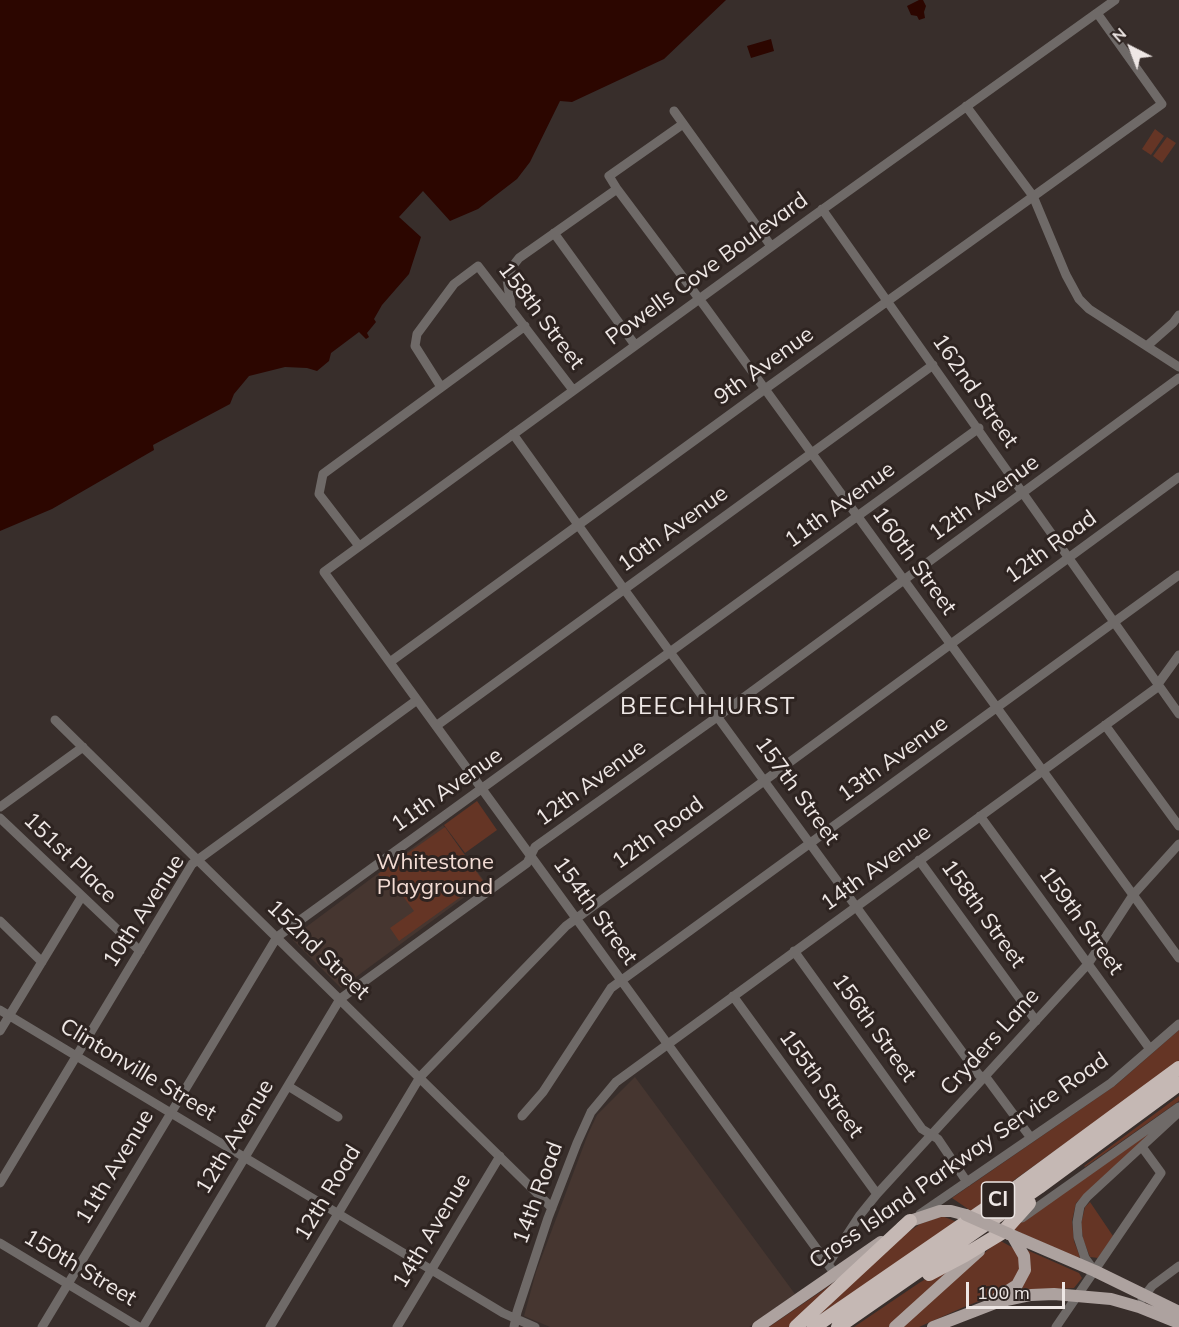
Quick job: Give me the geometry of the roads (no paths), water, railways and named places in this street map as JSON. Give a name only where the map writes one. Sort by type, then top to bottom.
[{"type":"highway","name":"CI","points":[[814,1327],[1029,1178],[1179,1068]]},
{"type":"highway","name":"CI","points":[[838,1327],[1030,1194],[1179,1084]]},
{"type":"highway","points":[[864,1310],[1006,1233],[1028,1203],[1136,1117]]},
{"type":"highway","points":[[796,1327],[910,1221]]},
{"type":"main road","points":[[910,1221],[943,1211],[966,1215],[1095,1271],[1160,1315],[1179,1323]]},
{"type":"main road","name":"Cross Island Parkway Service Road","points":[[758,1327],[831,1269],[910,1221]]},
{"type":"main road","points":[[933,1327],[1006,1294],[1016,1287],[1026,1268],[1025,1258],[1018,1244],[1006,1233]]},
{"type":"main road","points":[[896,1327],[957,1270],[1006,1233]]},
{"type":"main road","points":[[956,1317],[988,1305],[1042,1294],[1141,1301],[1179,1312]]},
{"type":"street","name":"Powells Cove Boulevard","points":[[324,572],[822,209],[1115,0]]},
{"type":"street","name":"9th Avenue","points":[[390,662],[1162,104],[1097,13]]},
{"type":"street","points":[[966,106],[1033,196],[1066,275],[1079,299],[1089,309],[1179,367]]},
{"type":"street","points":[[674,111],[771,246]]},
{"type":"street","points":[[511,308],[507,279],[519,258],[617,189],[609,176],[683,124]]},
{"type":"street","name":"160th Street","points":[[617,189],[1179,958]]},
{"type":"street","name":"162nd Street","points":[[822,209],[1179,714]]},
{"type":"street","points":[[554,233],[635,345]]},
{"type":"street","name":"158th Street","points":[[441,387],[415,346],[417,334],[454,284],[478,266],[573,390]]},
{"type":"street","points":[[1148,345],[1179,315]]},
{"type":"street","points":[[359,546],[319,494],[323,474],[525,326]]},
{"type":"street","name":"10th Avenue","points":[[436,726],[933,365]]},
{"type":"street","name":"12th Avenue","points":[[141,1327],[340,999],[526,863],[534,848],[1179,378]]},
{"type":"street","name":"11th Avenue","points":[[42,1327],[277,937],[979,428]]},
{"type":"street","name":"157th Street","points":[[513,434],[979,1075],[988,1080],[1031,1138]]},
{"type":"street","name":"12th Road","points":[[270,1327],[420,1077],[576,917],[1179,477]]},
{"type":"street","name":"154th Street","points":[[324,572],[831,1269]]},
{"type":"street","name":"13th Avenue","points":[[522,1116],[543,1092],[611,988],[1179,575]]},
{"type":"street","name":"14th Avenue","points":[[616,1082],[1159,685],[1179,655]]},
{"type":"street","name":"10th Avenue","points":[[0,1183],[192,864],[417,700]]},
{"type":"street","name":"152nd Street","points":[[56,720],[552,1208]]},
{"type":"street","points":[[1105,725],[1179,826]]},
{"type":"street","points":[[0,807],[83,747]]},
{"type":"street","name":"159th Street","points":[[980,816],[1150,1049]]},
{"type":"street","name":"151st Place","points":[[0,818],[140,951]]},
{"type":"street","name":"Cryders Lane","points":[[831,1269],[860,1215],[877,1194],[1088,964],[1133,896],[1179,844]]},
{"type":"street","name":"158th Street","points":[[919,860],[1036,1020]]},
{"type":"street","points":[[0,1031],[82,896]]},
{"type":"street","points":[[0,921],[42,962]]},
{"type":"street","name":"156th Street","points":[[794,951],[922,1129],[938,1139],[967,1182]]},
{"type":"street","name":"155th Street","points":[[733,996],[877,1194]]},
{"type":"street","name":"Clintonville Street","points":[[0,1010],[515,1323],[535,1327]]},
{"type":"street","name":"Cross Island Parkway Service Road","points":[[910,1221],[1111,1083],[1179,1024]]},
{"type":"street","name":"14th Road","points":[[515,1323],[552,1208],[591,1112],[616,1082]]},
{"type":"street","points":[[288,1086],[338,1117]]},
{"type":"street","points":[[1006,1233],[1179,1107]]},
{"type":"street","points":[[1095,1271],[1088,1263],[1079,1244],[1077,1229],[1079,1208],[1087,1197],[1179,1112]]},
{"type":"street","points":[[1056,1327],[1161,1173],[1142,1147]]},
{"type":"street","name":"14th Avenue","points":[[397,1327],[500,1156]]},
{"type":"street","name":"150th Street","points":[[0,1243],[141,1327]]},
{"type":"street","points":[[1141,1301],[1152,1286],[1179,1266]]},
{"type":"street","points":[[1160,1315],[1169,1327]]},
{"type":"district","name":"BEECHHURST","points":[[708,707]]},
{"type":"park label","name":"Whitestone Playground","points":[[435,874]]}]
